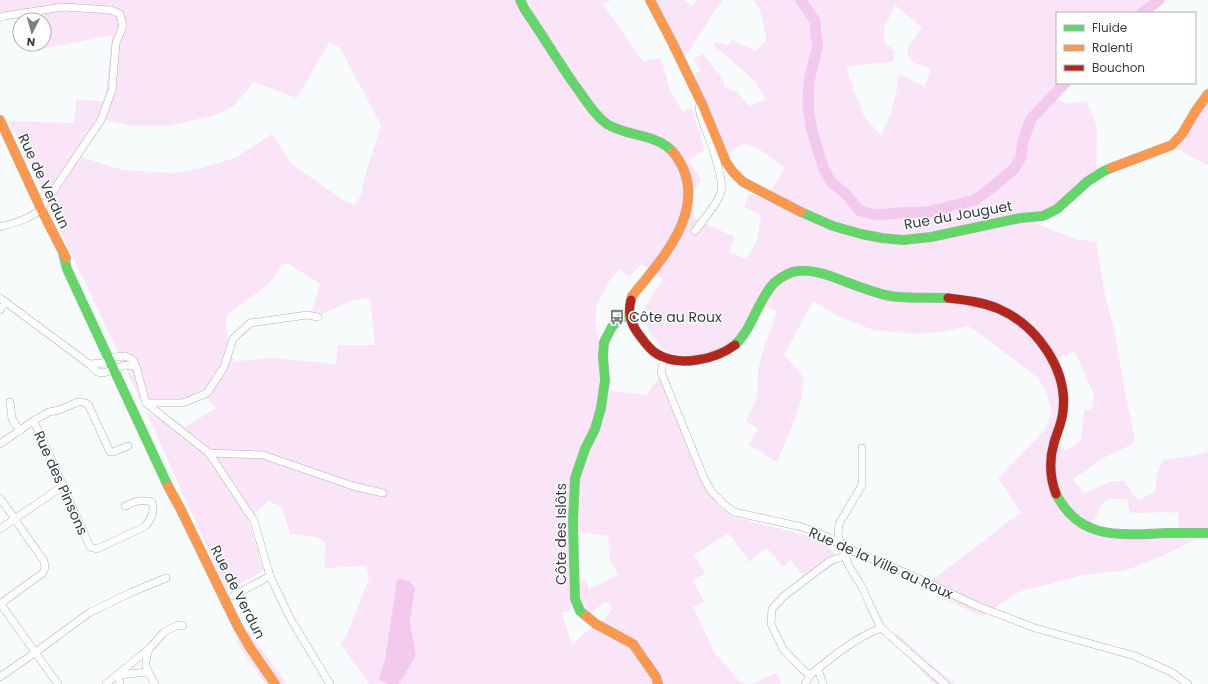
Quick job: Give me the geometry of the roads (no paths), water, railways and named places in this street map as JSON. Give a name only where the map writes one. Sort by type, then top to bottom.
[{"type":"main road","points":[[520,0],[524,10],[583,97],[605,122],[616,129],[663,143],[673,151],[679,159],[686,176],[688,192],[687,206],[683,223],[676,238],[632,296],[628,306],[628,314],[637,332],[650,349],[656,354],[664,358],[677,361],[712,357],[726,352],[735,346],[746,333],[757,308],[773,284],[782,276],[793,271],[806,270],[819,273],[866,290],[894,296],[951,298],[988,304],[1005,312],[1025,326],[1043,346],[1053,360],[1060,375],[1064,397],[1063,413],[1050,460],[1050,475],[1058,500],[1068,512],[1088,528],[1108,533],[1127,534],[1207,531]]},
{"type":"main road","name":"Rue du Jouguet","points":[[650,0],[702,104],[726,162],[733,172],[743,182],[803,213],[833,226],[860,234],[882,238],[903,240],[931,237],[1020,218],[1042,216],[1057,209],[1088,181],[1104,171],[1172,145],[1182,134],[1208,94]]},
{"type":"main road","name":"Rue de Verdun","points":[[0,120],[88,302],[110,359],[165,481],[182,510],[238,627],[275,684]]},
{"type":"main road","name":"Côte des Islôts","points":[[628,314],[618,320],[612,327],[604,342],[603,356],[605,380],[601,408],[595,429],[585,449],[575,478],[573,521],[575,599],[580,611],[596,624],[632,644],[656,677],[658,684]]},
{"type":"street","points":[[0,18],[4,16],[63,7],[111,10],[120,14],[123,26],[116,43],[112,90],[101,120],[42,209],[20,220],[0,227]]},
{"type":"street","points":[[695,230],[718,200],[721,191],[721,181],[714,154],[700,115],[699,107],[702,104]]},
{"type":"street","points":[[0,310],[3,300],[89,364],[97,372],[104,373],[125,365],[136,366]]},
{"type":"street","points":[[146,403],[183,403],[207,393],[224,367],[233,339],[250,324],[307,315],[318,317]]},
{"type":"street","points":[[89,364],[104,363],[110,359],[125,356],[132,359],[136,366],[146,403],[209,453],[254,521],[270,576],[290,618],[330,684]]},
{"type":"street","name":"Rue de la Ville au Roux","points":[[664,358],[661,372],[704,478],[711,491],[734,512],[802,527],[828,537],[843,547],[1000,615],[1050,632],[1135,656],[1171,672],[1188,684]]},
{"type":"street","points":[[10,402],[12,419],[20,431]]},
{"type":"street","points":[[0,444],[33,421],[49,412],[82,402],[88,404],[110,452],[128,446]]},
{"type":"street","name":"Rue des Pinsons","points":[[33,421],[90,547],[97,549],[108,545],[149,523],[152,513],[152,502],[137,500],[125,506]]},
{"type":"street","points":[[862,448],[862,485],[838,524],[838,535],[845,556],[849,566],[862,587],[881,628],[946,684]]},
{"type":"street","points":[[209,453],[263,455],[353,486],[383,493]]},
{"type":"street","points":[[0,529],[63,486]]},
{"type":"street","points":[[0,498],[44,561],[45,568],[43,573],[0,603],[58,684]]},
{"type":"street","points":[[810,675],[801,668],[784,649],[771,624],[772,609],[784,596],[830,561],[845,556]]},
{"type":"street","points":[[233,596],[270,576]]},
{"type":"street","points":[[0,677],[89,613],[132,592],[166,578]]},
{"type":"street","points":[[106,684],[150,648],[164,632],[178,625],[183,626]]},
{"type":"street","points":[[805,684],[810,675],[854,641],[881,628]]},
{"type":"street","points":[[150,648],[145,667],[154,684]]},
{"type":"street","points":[[818,669],[823,684]]},
{"type":"street","points":[[118,675],[148,672]]},
{"type":"street","points":[[118,675],[120,684]]},
{"type":"waterway","points":[[801,0],[815,21],[818,44],[809,81],[808,107],[812,131],[823,167],[831,182],[845,193],[860,211],[877,215],[927,212],[975,200],[1014,169],[1021,157],[1023,141],[1031,119],[1064,84]]},
{"type":"waterway","points":[[1143,12],[1159,0]]},
{"type":"place","name":"Côte au Roux","points":[[617,317]]}]
